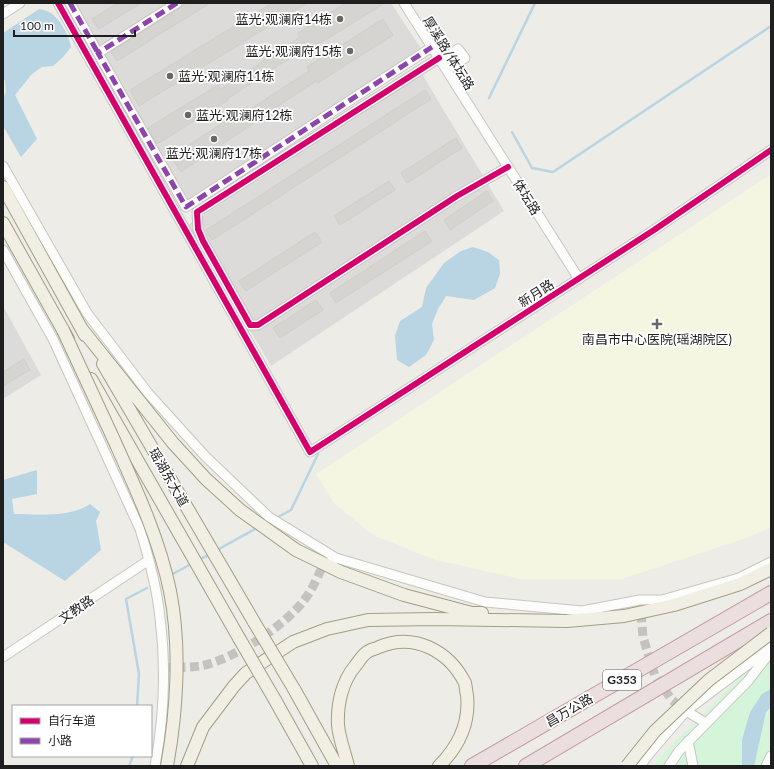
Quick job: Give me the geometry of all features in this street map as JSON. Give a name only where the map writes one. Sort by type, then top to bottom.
[{"type":"highway","name":"昌万公路","points":[[472,766],[771,593]]},
{"type":"highway","name":"昌万公路","points":[[526,766],[771,621]]},
{"type":"main road","name":"瑶湖东大道","points":[[3,187],[81,328],[294,689],[337,766]]},
{"type":"main road","name":"瑶湖东大道","points":[[3,223],[312,766]]},
{"type":"main road","points":[[81,328],[173,443],[206,479],[240,510],[296,550],[341,572],[404,595],[472,613],[567,621]]},
{"type":"main road","points":[[63,330],[151,527],[170,591],[175,633],[176,675],[175,715],[167,766]]},
{"type":"main road","points":[[186,766],[202,727],[246,672],[293,642],[326,629],[368,620],[435,619],[567,621],[624,616],[674,605],[740,584],[771,569]]},
{"type":"main road","points":[[627,766],[655,731],[709,680],[771,633]]},
{"type":"main road","points":[[348,766],[338,725],[341,693],[348,673],[366,653],[388,643],[410,641],[430,647],[441,653],[451,663],[465,684],[468,705],[464,728],[460,739],[439,766]]},
{"type":"main road","points":[[275,700],[306,766]]},
{"type":"street","points":[[3,14],[20,3]]},
{"type":"street","name":"新月路","points":[[58,3],[310,452],[654,230],[771,150]]},
{"type":"street","points":[[70,3],[186,207],[432,47]]},
{"type":"street","points":[[98,53],[178,3]]},
{"type":"street","name":"厚溪路/体坛路","points":[[404,3],[476,115]]},
{"type":"street","points":[[447,70],[465,58],[458,49],[197,212],[198,229],[202,241],[250,325],[258,325],[457,196],[508,167]]},
{"type":"street","name":"体坛路","points":[[476,115],[579,279]]},
{"type":"street","points":[[3,166],[87,312],[148,393],[205,456],[268,516],[336,558],[485,602],[582,611],[640,600],[662,600],[739,578],[771,562]]},
{"type":"street","points":[[3,250],[53,339],[140,529],[149,560],[160,617],[164,677],[159,744],[155,766]]},
{"type":"street","points":[[324,564],[336,558]]},
{"type":"street","name":"文教路","points":[[3,657],[149,560]]},
{"type":"street","points":[[640,766],[648,754],[686,711],[771,647]]},
{"type":"street","points":[[669,766],[688,741],[748,681],[771,651]]},
{"type":"street","points":[[686,711],[706,724]]},
{"type":"street","points":[[688,741],[693,766]]},
{"type":"street","points":[[766,766],[771,756]]},
{"type":"shaded area","points":[[73,3],[391,3],[422,50],[187,200]]},
{"type":"shaded area","points":[[422,74],[504,211],[271,366],[188,225]]},
{"type":"shaded area","name":"南昌市中心医院(瑶湖院区)","points":[[771,174],[771,527],[752,536],[622,579],[521,579],[436,560],[373,535],[333,502],[316,474]]},
{"type":"shaded area","points":[[3,306],[41,375],[3,399]]},
{"type":"green space","points":[[771,650],[771,766],[654,766],[657,760],[761,656]]},
{"type":"water","points":[[39,9],[48,11],[57,18],[66,32],[71,47],[53,66],[42,67],[32,74],[15,95],[37,139],[21,157],[3,126],[3,98],[6,92],[5,81],[3,78],[3,33]]},
{"type":"water","points":[[473,247],[488,252],[499,260],[500,274],[495,288],[474,300],[446,296],[438,309],[432,324],[434,340],[426,355],[409,367],[397,360],[395,336],[400,321],[422,307],[426,288],[444,263],[461,251]]},
{"type":"water","points":[[37,470],[37,494],[12,499],[14,514],[43,515],[63,513],[82,508],[90,504],[100,512],[96,521],[101,550],[65,581],[3,542],[3,480]]},
{"type":"water","points":[[771,689],[771,707],[766,712],[754,766],[742,766],[742,740],[750,712],[762,694]]},
{"type":"building","points":[[118,3],[141,3],[99,29],[92,19]]},
{"type":"building","points":[[187,3],[210,3],[117,61],[111,52]]},
{"type":"building","points":[[272,3],[307,3],[139,106],[130,90]]},
{"type":"building","points":[[346,3],[385,3],[309,50],[307,47],[227,99],[228,100],[157,144],[148,128],[218,85],[221,89],[300,37],[298,33]]},
{"type":"building","points":[[383,19],[393,35],[318,83],[316,81],[181,172],[171,157],[247,107],[249,110],[309,71],[307,67]]},
{"type":"building","points":[[425,90],[431,99],[212,240],[206,230]]},
{"type":"building","points":[[456,138],[462,148],[407,183],[401,173]]},
{"type":"building","points":[[389,181],[395,190],[340,225],[334,216]]},
{"type":"building","points":[[487,191],[493,201],[450,230],[444,220]]},
{"type":"building","points":[[425,231],[432,241],[336,303],[330,293]]},
{"type":"building","points":[[315,232],[322,242],[246,291],[239,281]]},
{"type":"building","points":[[316,300],[323,310],[280,338],[273,328]]},
{"type":"building","points":[[24,359],[30,370],[3,386],[3,372]]},
{"type":"waterway","points":[[489,98],[535,3]]},
{"type":"waterway","points":[[512,132],[532,168],[553,172],[771,26]]},
{"type":"waterway","points":[[276,518],[291,510],[318,454]]},
{"type":"waterway","points":[[217,550],[257,528]]},
{"type":"waterway","points":[[200,559],[209,555]]},
{"type":"waterway","points":[[171,575],[191,564]]},
{"type":"waterway","points":[[137,705],[139,674],[126,599],[147,588]]},
{"type":"waterway","points":[[129,766],[133,757]]},
{"type":"tunnel","points":[[163,668],[195,667],[213,663],[228,657],[257,640],[285,620],[305,599],[324,564]]},
{"type":"tunnel","points":[[640,600],[643,637],[655,676],[672,700],[686,711]]},
{"type":"marked path","points":[[70,3],[98,53]]},
{"type":"marked path","points":[[177,3],[98,53],[186,207],[432,47]]},
{"type":"cycle path","points":[[58,3],[310,452],[654,230],[771,150]]},
{"type":"cycle path","points":[[439,58],[197,212],[198,229],[203,241],[250,325],[258,325],[457,196],[508,167]]},
{"type":"place","name":"蓝光·观澜府14栋","points":[[340,19]]},
{"type":"place","name":"蓝光·观澜府15栋","points":[[350,51]]},
{"type":"place","name":"蓝光·观澜府11栋","points":[[170,76]]},
{"type":"place","name":"蓝光·观澜府12栋","points":[[188,115]]},
{"type":"place","name":"蓝光·观澜府17栋","points":[[214,139]]},
{"type":"place","name":"南昌市中心医院(瑶湖院区)","points":[[657,324]]}]
